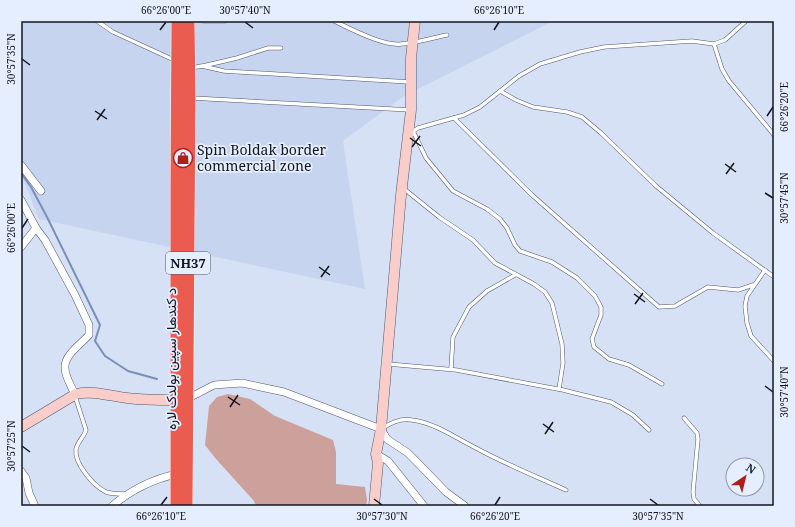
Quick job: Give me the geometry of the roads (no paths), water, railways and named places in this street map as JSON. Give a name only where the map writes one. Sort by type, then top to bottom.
[{"type":"highway","name":"د کندهار سپین بولدک لاره","points":[[177,506],[177,474],[182,400],[189,98],[178,21]]},
{"type":"highway","name":"د کندهار سپین بولدک لاره","points":[[186,506],[182,400],[185,65],[188,21]]},
{"type":"street","points":[[374,506],[378,463],[376,454],[381,429],[402,187],[411,132],[411,58],[414,42],[415,21]]},
{"type":"street","points":[[21,165],[41,191]]},
{"type":"street","points":[[21,200],[75,295],[89,325],[89,335],[72,352],[65,364],[65,369],[75,395]]},
{"type":"street","points":[[21,247],[36,228]]},
{"type":"street","points":[[21,427],[75,395],[88,393],[130,398],[182,400],[214,385],[242,383],[284,392],[381,429],[388,439],[408,453],[446,492],[465,506]]},
{"type":"street","points":[[376,454],[388,461],[424,506]]},
{"type":"street","points":[[21,471],[26,478],[29,493],[35,506]]},
{"type":"street","points":[[112,506],[154,480],[177,474]]},
{"type":"lane","points":[[97,21],[113,32],[185,65],[202,66],[224,71],[411,82]]},
{"type":"lane","points":[[203,21],[225,21]]},
{"type":"lane","points":[[334,21],[360,33],[392,44],[414,42],[447,34]]},
{"type":"lane","points":[[662,384],[629,366],[608,359],[594,347],[592,339],[601,315],[601,307],[595,296],[577,278],[552,262],[520,251],[500,219],[487,209],[452,191],[426,158],[411,132],[418,128],[464,115],[480,107],[519,76],[540,64],[580,52],[604,47],[692,41],[714,44],[725,40],[746,21]]},
{"type":"lane","points":[[714,44],[722,69],[729,81],[774,135]]},
{"type":"lane","points":[[202,66],[237,58],[268,48],[281,48]]},
{"type":"lane","points":[[500,91],[533,107],[567,112],[582,117],[596,128],[656,186],[713,232],[774,277]]},
{"type":"lane","points":[[189,98],[411,110]]},
{"type":"lane","points":[[454,118],[532,195],[659,307],[675,306],[708,287],[738,290],[753,285]]},
{"type":"lane","points":[[402,187],[439,217],[473,240],[495,263],[534,284],[545,292],[552,303],[562,344],[563,363],[560,389]]},
{"type":"lane","points":[[765,270],[753,285],[747,296],[747,323],[751,336],[774,361]]},
{"type":"lane","points":[[451,369],[453,337],[468,307],[487,291],[515,275]]},
{"type":"lane","points":[[386,363],[394,365],[451,369],[560,389],[611,402],[633,415],[648,430]]},
{"type":"lane","points":[[75,395],[86,430],[76,448],[76,454],[80,466],[90,479],[101,489],[111,493],[128,495]]},
{"type":"lane","points":[[684,418],[697,433],[698,439],[693,492],[694,499],[700,506]]},
{"type":"lane","points":[[381,429],[399,420],[411,420],[426,424],[452,434],[473,447],[566,490]]},
{"type":"waterway","points":[[21,173],[31,187],[47,217],[100,325],[95,341],[105,356],[128,371],[157,379]]},
{"type":"place","name":"Spin Boldak border commercial zone","points":[[183,158]]}]
